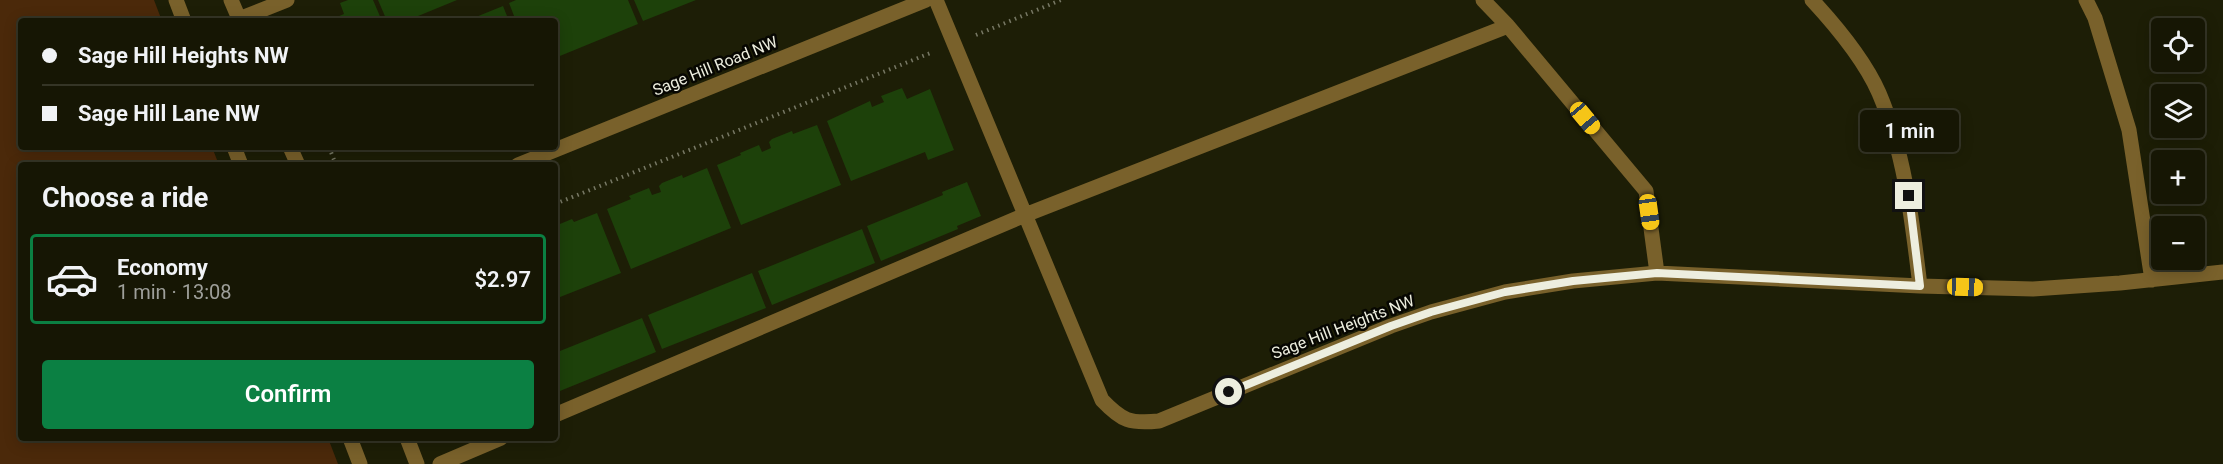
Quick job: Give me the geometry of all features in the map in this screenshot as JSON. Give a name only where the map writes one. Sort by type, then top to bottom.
[{"type":"street","points":[[176,0],[183,18]]},
{"type":"street","points":[[231,0],[238,18]]},
{"type":"street","points":[[244,18],[287,0]]},
{"type":"street","name":"Sage Hill Road NW","points":[[558,149],[926,0]]},
{"type":"street","name":"Sage Hill Heights NW","points":[[936,0],[1102,400],[1116,415],[1138,423],[1159,421],[1391,326],[1431,312],[1505,292],[1573,281],[1657,273],[1920,286],[2033,289],[2223,272]]},
{"type":"street","points":[[1483,0],[1508,26],[1646,191],[1657,273]]},
{"type":"street","points":[[1812,0],[1856,55],[1882,100],[1895,137],[1909,196],[1920,286]]},
{"type":"street","points":[[2086,0],[2095,18],[2129,129],[2152,280]]},
{"type":"street","points":[[558,414],[1025,215],[1508,26]]},
{"type":"street","name":"Sage Hill Road NW","points":[[525,162],[555,150]]},
{"type":"street","points":[[351,441],[360,464]]},
{"type":"street","points":[[408,441],[417,464]]},
{"type":"street","points":[[440,464],[494,441]]},
{"type":"path","points":[[558,203],[1061,0]]},
{"type":"shaded area","points":[[0,0],[154,0],[161,18],[18,18],[18,150],[213,150],[218,162],[18,162],[18,441],[329,441],[338,464],[0,464]]},
{"type":"building","points":[[348,0],[373,0],[381,18],[334,18],[344,14],[340,3]]},
{"type":"building","points":[[378,0],[457,0],[413,18],[386,18]]},
{"type":"building","points":[[516,0],[628,0],[638,24],[558,57],[558,18],[515,18],[509,3]]},
{"type":"building","points":[[634,0],[696,0],[643,21]]},
{"type":"building","points":[[503,6],[508,18],[473,18]]},
{"type":"building","points":[[902,88],[907,99],[930,89],[954,150],[928,160],[925,152],[851,181],[827,121],[870,101],[872,107],[884,102],[881,96]]},
{"type":"building","points":[[817,125],[841,185],[741,225],[717,165],[759,145],[762,152],[771,148],[769,142],[772,139]]},
{"type":"building","points":[[707,168],[731,228],[631,269],[607,209],[649,188],[652,195],[661,192],[659,186],[662,183],[682,175],[683,178]]},
{"type":"building","points":[[967,182],[981,216],[957,226],[958,229],[881,261],[867,226],[943,195],[942,192]]},
{"type":"building","points":[[597,213],[621,273],[558,298],[558,225],[572,219],[574,222]]},
{"type":"building","points":[[862,229],[875,263],[772,305],[758,271]]},
{"type":"building","points":[[752,273],[766,308],[662,349],[648,315]]},
{"type":"building","points":[[642,318],[656,352],[558,392],[558,352]]},
{"type":"route","points":[[1229,392],[1431,312],[1505,292],[1573,281],[1657,273],[1920,286],[1909,196]]}]
